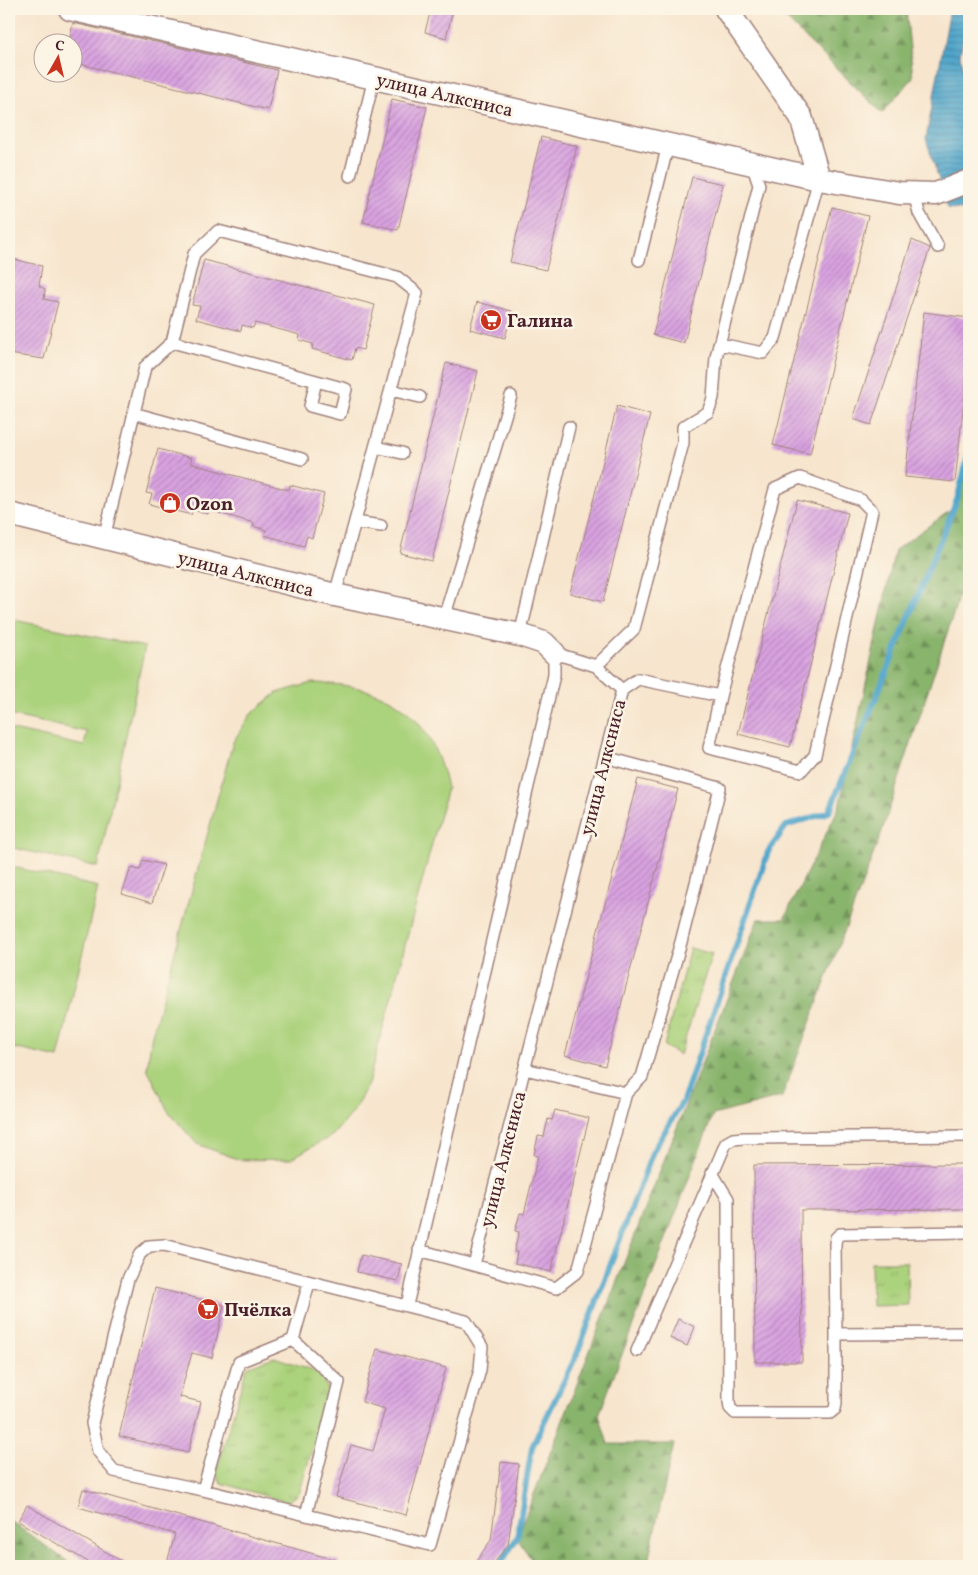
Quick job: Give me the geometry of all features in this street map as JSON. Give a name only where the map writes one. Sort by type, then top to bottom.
[{"type":"street","name":"улица Алксниса","points":[[70,9],[819,179],[899,193],[925,193]]},
{"type":"street","points":[[726,9],[802,117],[819,179]]},
{"type":"street","points":[[925,193],[969,180]]},
{"type":"street","name":"улица Алксниса","points":[[9,514],[335,596],[520,635],[544,643],[554,653]]},
{"type":"lane","points":[[350,176],[374,78]]},
{"type":"lane","points":[[638,260],[668,145]]},
{"type":"lane","points":[[596,666],[634,629],[683,443],[683,427],[708,412],[713,398],[720,344],[759,185],[752,164]]},
{"type":"lane","points":[[720,344],[763,353],[775,338],[819,179]]},
{"type":"lane","points":[[925,193],[919,213],[938,247]]},
{"type":"lane","points":[[104,538],[144,367],[172,342],[194,254],[218,230],[397,277],[417,293],[335,596]]},
{"type":"lane","points":[[172,342],[316,381]]},
{"type":"lane","points":[[391,390],[420,397]]},
{"type":"lane","points":[[444,618],[511,396]]},
{"type":"lane","points":[[134,413],[302,459]]},
{"type":"lane","points":[[520,635],[569,427]]},
{"type":"lane","points":[[376,446],[402,453]]},
{"type":"lane","points":[[800,478],[861,500],[872,511],[814,755],[801,770],[709,748],[720,696],[774,489],[800,478]]},
{"type":"lane","points":[[355,522],[381,526]]},
{"type":"lane","points":[[407,1305],[554,675],[554,653]]},
{"type":"lane","name":"улица Алксниса","points":[[474,1265],[622,690],[596,666],[554,653]]},
{"type":"lane","points":[[622,690],[638,679],[720,696]]},
{"type":"lane","points":[[419,1250],[556,1288],[578,1271],[626,1093],[642,1078],[681,942],[720,788],[605,757]]},
{"type":"lane","points":[[525,1069],[626,1093]]},
{"type":"lane","points":[[637,1351],[726,1143],[738,1138],[969,1136]]},
{"type":"lane","points":[[712,1173],[728,1199],[730,1408],[735,1413],[744,1415],[830,1413],[835,1409],[835,1244],[836,1238],[840,1234],[969,1232]]},
{"type":"lane","points":[[164,1245],[310,1283],[407,1305],[466,1321],[482,1347],[480,1370],[430,1545],[306,1514],[114,1471],[98,1451],[92,1423],[128,1279],[140,1254],[148,1246],[164,1245]]},
{"type":"lane","points":[[203,1490],[239,1362],[292,1340],[310,1283]]},
{"type":"lane","points":[[836,1334],[969,1333]]},
{"type":"lane","points":[[292,1340],[339,1382],[306,1514]]},
{"type":"green space","points":[[776,9],[906,9],[913,78],[882,113]]},
{"type":"green space","points":[[969,453],[969,547],[956,606],[881,834],[782,1097],[713,1115],[599,1415],[608,1444],[674,1444],[647,1566],[532,1566],[531,1559],[517,1538],[758,919],[784,919],[839,807],[895,550],[955,507]]},
{"type":"green space","points":[[9,619],[145,647],[98,867],[9,847],[9,729],[84,746],[87,732],[9,715]]},
{"type":"green space","points":[[311,683],[362,689],[383,696],[402,707],[417,721],[429,739],[439,761],[447,788],[368,1084],[354,1110],[333,1135],[290,1159],[240,1160],[197,1144],[168,1111],[147,1068],[152,1035],[233,742],[251,714],[277,693]]},
{"type":"green space","points":[[9,866],[98,887],[58,1058],[9,1047]]},
{"type":"green space","points":[[690,948],[712,954],[680,1055],[664,1046]]},
{"type":"green space","points":[[871,1262],[907,1262],[908,1305],[872,1306]]},
{"type":"green space","points":[[274,1357],[319,1372],[329,1391],[299,1494],[287,1502],[221,1483],[216,1472],[247,1367]]},
{"type":"green space","points":[[9,1520],[74,1566],[9,1566]]},
{"type":"water","points":[[950,9],[969,9],[960,55],[969,102],[969,211],[948,208],[926,139]]},
{"type":"building","points":[[431,9],[453,9],[446,38],[425,32]]},
{"type":"building","points":[[73,23],[277,70],[268,110],[82,64],[82,32],[71,32]]},
{"type":"building","points":[[392,99],[427,107],[398,230],[363,222]]},
{"type":"building","points":[[541,137],[577,146],[546,270],[510,262]]},
{"type":"building","points":[[692,177],[723,184],[684,343],[653,335]]},
{"type":"building","points":[[832,207],[868,216],[810,454],[773,445]]},
{"type":"building","points":[[912,240],[930,248],[871,425],[853,419]]},
{"type":"building","points":[[9,258],[42,266],[39,286],[45,289],[44,299],[58,302],[44,359],[9,354]]},
{"type":"building","points":[[204,260],[375,305],[363,350],[355,348],[352,360],[312,349],[313,344],[299,340],[300,335],[255,323],[253,328],[242,325],[241,331],[196,319],[200,306],[192,305]]},
{"type":"building","name":"Галина","points":[[477,302],[512,311],[505,338],[470,329]]},
{"type":"building","points":[[924,312],[969,318],[969,355],[955,482],[905,477]]},
{"type":"building","points":[[446,363],[478,371],[432,561],[400,553]]},
{"type":"building","points":[[617,406],[650,415],[603,602],[570,593]]},
{"type":"building","points":[[158,449],[192,458],[190,463],[229,474],[289,490],[290,485],[324,494],[312,538],[307,536],[304,546],[264,535],[266,530],[253,526],[254,523],[209,510],[208,514],[193,510],[191,515],[149,504],[152,494],[146,493]]},
{"type":"building","points":[[797,500],[848,513],[790,747],[738,734]]},
{"type":"building","points":[[638,779],[678,789],[605,1066],[565,1055]]},
{"type":"building","points":[[143,860],[164,865],[152,903],[122,894],[131,868],[140,870]]},
{"type":"building","points":[[555,1110],[589,1118],[551,1272],[515,1263],[517,1252],[514,1252],[519,1232],[515,1231],[520,1213],[524,1214],[538,1156],[534,1155],[538,1136],[544,1137],[548,1119],[552,1120]]},
{"type":"building","points":[[969,1164],[969,1209],[801,1210],[802,1362],[755,1362],[754,1165]]},
{"type":"building","points":[[361,1255],[402,1264],[398,1281],[357,1272]]},
{"type":"building","points":[[155,1288],[224,1305],[212,1358],[192,1353],[180,1397],[201,1402],[188,1453],[119,1436]]},
{"type":"building","points":[[678,1319],[695,1327],[687,1346],[670,1338]]},
{"type":"building","points":[[377,1349],[446,1368],[406,1515],[336,1497],[351,1445],[373,1451],[385,1409],[362,1402]]},
{"type":"building","points":[[501,1462],[519,1464],[508,1545],[492,1566],[473,1566],[491,1540]]},
{"type":"building","points":[[83,1489],[339,1561],[338,1566],[166,1566],[175,1534],[78,1507]]},
{"type":"building","points":[[27,1505],[130,1566],[95,1566],[18,1521]]},
{"type":"waterway","points":[[499,1566],[517,1538],[532,1447],[577,1354],[653,1151],[683,1101],[768,852],[786,826],[829,812],[957,500],[969,453]]},
{"type":"place","name":"Галина","points":[[491,320]]},
{"type":"place","name":"Ozon","points":[[170,503]]},
{"type":"place","name":"Пчёлка","points":[[208,1309]]}]
